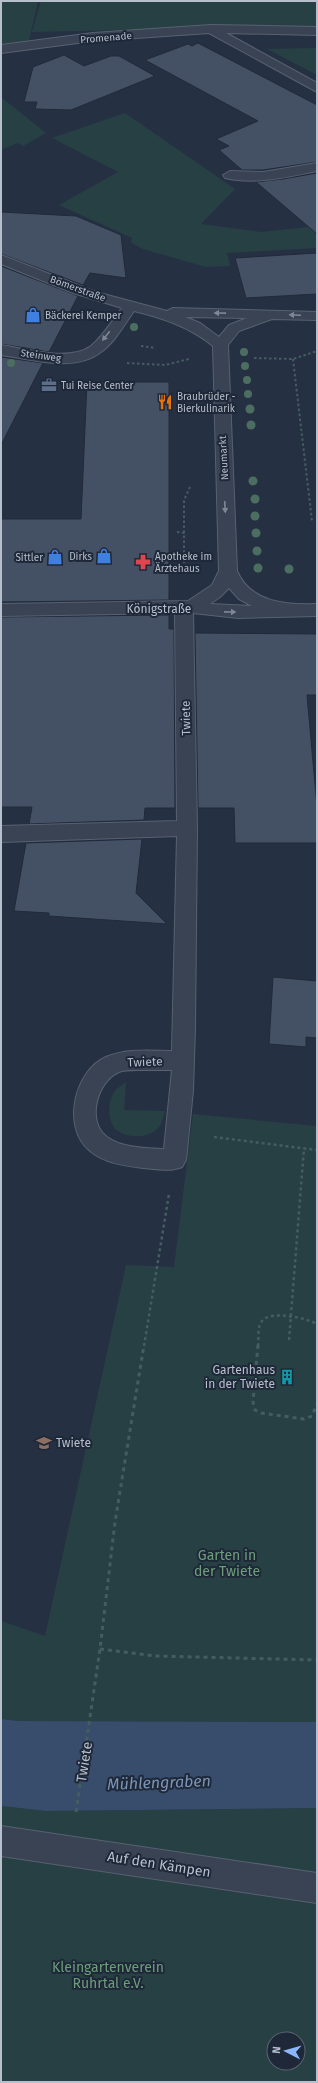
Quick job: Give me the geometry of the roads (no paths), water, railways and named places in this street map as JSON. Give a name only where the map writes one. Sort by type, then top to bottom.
[{"type":"street","name":"Promenade","points":[[1,49],[93,37],[211,29],[317,31]]},
{"type":"street","points":[[211,29],[317,88]]},
{"type":"street","points":[[230,175],[249,178],[271,176],[317,167]]},
{"type":"street","name":"Bömerstraße","points":[[1,259],[84,292],[156,312]]},
{"type":"street","name":"Steinweg","points":[[1,350],[68,359],[88,354],[96,349],[131,306]]},
{"type":"street","points":[[156,312],[192,325],[220,351],[234,328],[273,314]]},
{"type":"street","points":[[156,312],[317,316]]},
{"type":"street","name":"Neumarkt","points":[[220,351],[228,571],[231,580],[246,596],[261,603],[292,611]]},
{"type":"street","name":"Neumarkt","points":[[187,608],[220,589],[225,582],[228,571]]},
{"type":"street","name":"Königstraße","points":[[1,610],[187,608],[212,612],[317,610]]},
{"type":"street","name":"Twiete","points":[[183,1061],[132,1061],[113,1064],[101,1075],[89,1091],[84,1105],[86,1124],[91,1136],[98,1145],[114,1152],[174,1160],[182,1091],[183,1061],[188,828],[187,608]]},
{"type":"street","points":[[1,834],[188,828]]},
{"type":"street","name":"Auf den Kämpen","points":[[1,1841],[317,1888]]},
{"type":"water","name":"Mühlengraben","points":[[1,1719],[19,1721],[317,1722],[317,1808],[46,1811],[1,1806]]},
{"type":"place","name":"Bäckerei Kemper","points":[[33,315]]},
{"type":"place","name":"Tui Reise Center","points":[[49,385]]},
{"type":"place","name":"Braubrüder - Bierkulinarik","points":[[165,402]]},
{"type":"place","name":"Dirks","points":[[104,556]]},
{"type":"place","name":"Sittler","points":[[55,557]]},
{"type":"place","name":"Apotheke im Ärztehaus","points":[[143,562]]},
{"type":"place","name":"Gartenhaus in der Twiete","points":[[287,1377]]},
{"type":"place","name":"Twiete","points":[[44,1443]]},
{"type":"park label","name":"Garten in der Twiete","points":[[227,1564]]},
{"type":"park label","name":"Kleingartenverein Ruhrtal e.V.","points":[[108,1976]]}]
